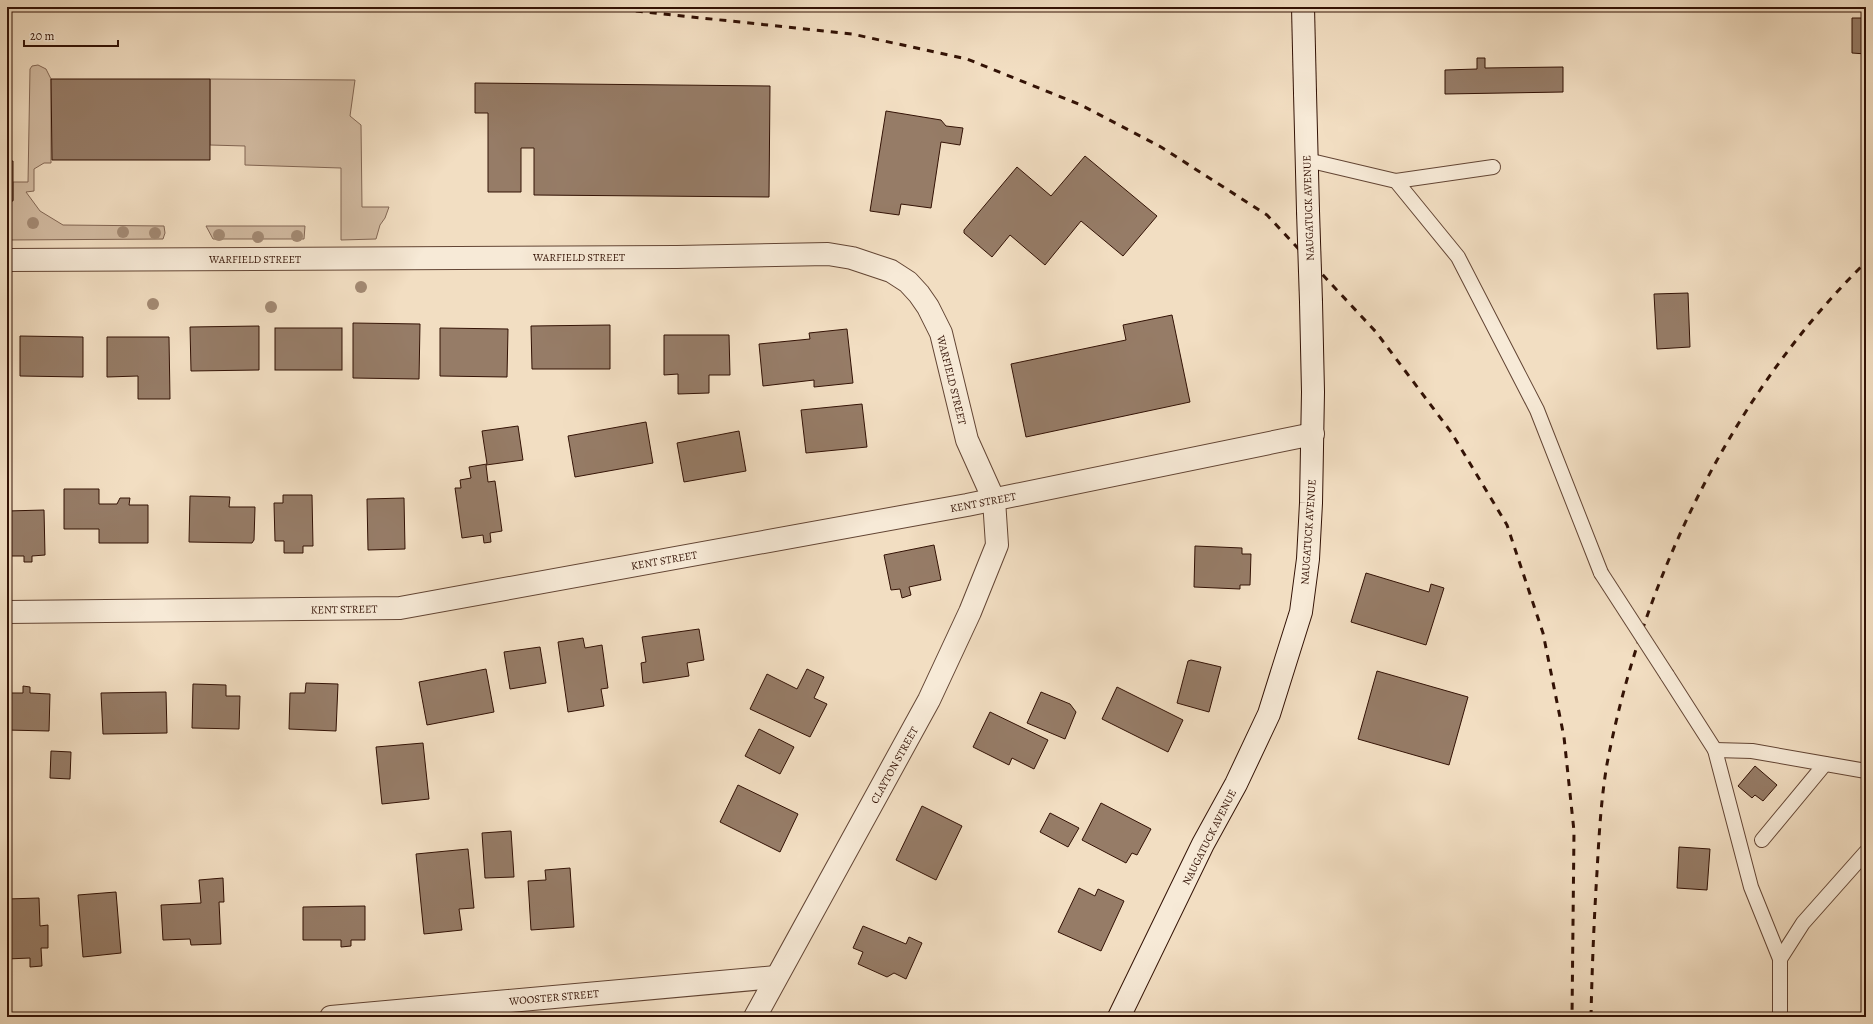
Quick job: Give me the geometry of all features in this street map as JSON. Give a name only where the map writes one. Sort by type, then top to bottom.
[{"type":"street","name":"NAUGATUCK AVENUE","points":[[1119,1017],[1203,844],[1236,784],[1269,714],[1288,659],[1301,612],[1308,559],[1313,434],[1303,7]]},
{"type":"street","name":"WARFIELD STREET","points":[[7,260],[669,257],[828,254],[852,258],[891,271],[908,282],[920,294],[928,307],[941,333],[968,440],[994,500]]},
{"type":"street","name":"KENT STREET","points":[[7,612],[400,608],[994,500],[1313,434]]},
{"type":"street","name":"CLAYTON STREET","points":[[755,1017],[929,700],[970,612],[997,545],[994,500]]},
{"type":"street","name":"WOOSTER STREET","points":[[331,1017],[776,977]]},
{"type":"lane","points":[[1307,160],[1396,181],[1493,167]]},
{"type":"lane","points":[[1396,181],[1458,257],[1537,410],[1601,573],[1716,750],[1751,887],[1780,959],[1780,1017]]},
{"type":"lane","points":[[1716,750],[1752,751],[1866,771]]},
{"type":"lane","points":[[1762,840],[1825,764]]},
{"type":"lane","points":[[1780,959],[1803,923],[1866,852]]},
{"type":"shaded area","points":[[38,65],[46,69],[51,79],[51,163],[44,163],[34,169],[34,191],[26,192],[40,211],[63,225],[164,226],[165,233],[163,239],[7,240],[7,211],[10,210],[10,201],[13,200],[13,182],[28,182],[30,69],[32,66]]},
{"type":"shaded area","points":[[210,79],[355,80],[350,116],[361,125],[362,207],[389,207],[385,218],[380,225],[376,239],[341,240],[341,168],[245,165],[245,146],[210,145]]},
{"type":"shaded area","points":[[206,226],[305,226],[304,239],[213,239]]},
{"type":"building","points":[[1852,18],[1866,18],[1866,54],[1852,53]]},
{"type":"building","points":[[1477,58],[1485,58],[1485,68],[1563,67],[1563,92],[1445,94],[1445,70],[1477,69]]},
{"type":"building","points":[[51,79],[210,79],[210,160],[52,160]]},
{"type":"building","points":[[475,83],[770,86],[769,197],[534,195],[534,148],[521,148],[521,192],[488,192],[488,113],[475,113]]},
{"type":"building","points":[[886,111],[941,120],[946,126],[963,128],[960,145],[941,142],[931,208],[901,204],[899,215],[870,211]]},
{"type":"building","points":[[1085,156],[1157,216],[1123,256],[1081,221],[1045,265],[1010,235],[992,257],[964,233],[964,230],[1017,167],[1051,196]]},
{"type":"building","points":[[7,161],[13,161],[13,201],[10,201],[10,211],[7,211]]},
{"type":"building","points":[[1688,293],[1690,347],[1657,349],[1654,294]]},
{"type":"building","points":[[1172,315],[1190,402],[1026,437],[1011,364],[1126,340],[1123,325]]},
{"type":"building","points":[[353,323],[420,324],[419,379],[353,378]]},
{"type":"building","points":[[610,325],[610,369],[532,369],[531,326]]},
{"type":"building","points":[[259,326],[259,370],[191,371],[190,327]]},
{"type":"building","points":[[275,328],[342,328],[342,370],[275,370]]},
{"type":"building","points":[[440,328],[508,329],[507,377],[440,376]]},
{"type":"building","points":[[847,329],[853,383],[814,387],[814,380],[763,386],[759,344],[810,339],[809,333]]},
{"type":"building","points":[[664,335],[729,335],[730,375],[709,375],[709,393],[678,394],[678,374],[664,375]]},
{"type":"building","points":[[20,336],[83,337],[83,377],[20,376]]},
{"type":"building","points":[[107,337],[169,337],[170,399],[138,399],[138,376],[107,377]]},
{"type":"building","points":[[862,404],[867,447],[806,453],[801,410]]},
{"type":"building","points":[[646,422],[653,463],[575,477],[568,436]]},
{"type":"building","points":[[518,426],[523,460],[486,465],[488,482],[495,481],[502,531],[490,533],[491,542],[484,543],[483,535],[462,538],[455,488],[461,488],[460,480],[471,478],[469,467],[487,464],[482,431]]},
{"type":"building","points":[[739,431],[746,471],[684,482],[677,443]]},
{"type":"building","points":[[64,489],[99,489],[99,504],[117,504],[120,498],[130,498],[129,505],[148,505],[148,543],[99,543],[99,529],[64,529]]},
{"type":"building","points":[[283,495],[312,495],[313,546],[303,546],[303,553],[284,553],[284,541],[275,541],[274,503],[283,503]]},
{"type":"building","points":[[190,496],[230,497],[229,507],[255,507],[254,540],[252,543],[189,542]]},
{"type":"building","points":[[404,498],[405,549],[368,550],[367,499]]},
{"type":"building","points":[[44,510],[45,555],[32,556],[32,562],[24,562],[24,556],[7,556],[7,511]]},
{"type":"building","points":[[934,545],[941,580],[909,587],[911,595],[902,598],[900,589],[891,590],[884,555]]},
{"type":"building","points":[[1195,546],[1242,548],[1242,554],[1251,554],[1250,585],[1240,585],[1240,589],[1194,587]]},
{"type":"building","points":[[1366,573],[1429,592],[1431,584],[1444,588],[1426,645],[1351,622]]},
{"type":"building","points":[[699,629],[704,660],[687,663],[689,676],[643,683],[641,663],[646,662],[642,637]]},
{"type":"building","points":[[583,638],[585,648],[602,645],[608,688],[601,689],[604,706],[568,712],[558,642]]},
{"type":"building","points":[[540,647],[546,683],[510,689],[504,652]]},
{"type":"building","points":[[1191,660],[1221,667],[1209,712],[1177,703],[1188,661]]},
{"type":"building","points":[[486,669],[494,712],[427,725],[419,682]]},
{"type":"building","points":[[807,669],[824,677],[814,698],[827,704],[810,737],[750,709],[767,674],[797,689]]},
{"type":"building","points":[[1377,671],[1468,697],[1449,765],[1358,739]]},
{"type":"building","points":[[306,683],[338,684],[336,731],[289,729],[290,693],[305,693]]},
{"type":"building","points":[[193,684],[226,685],[226,696],[240,696],[239,729],[192,728]]},
{"type":"building","points":[[23,686],[30,687],[30,693],[50,694],[49,731],[7,730],[7,693],[23,693]]},
{"type":"building","points":[[1117,687],[1183,720],[1168,752],[1102,719]]},
{"type":"building","points":[[166,692],[167,733],[103,734],[101,693]]},
{"type":"building","points":[[1041,692],[1070,704],[1076,712],[1065,739],[1027,723]]},
{"type":"building","points":[[990,712],[1048,740],[1034,769],[1012,758],[1009,765],[973,747]]},
{"type":"building","points":[[759,729],[794,747],[780,774],[745,756]]},
{"type":"building","points":[[423,743],[429,799],[382,804],[376,747]]},
{"type":"building","points":[[51,751],[71,752],[70,779],[50,778]]},
{"type":"building","points":[[1755,766],[1777,785],[1763,801],[1755,795],[1752,798],[1738,786]]},
{"type":"building","points":[[738,785],[798,814],[780,852],[720,822]]},
{"type":"building","points":[[1101,803],[1151,829],[1137,855],[1132,853],[1126,863],[1082,840]]},
{"type":"building","points":[[922,806],[962,826],[936,880],[896,860]]},
{"type":"building","points":[[1050,813],[1079,828],[1068,847],[1040,832]]},
{"type":"building","points":[[511,831],[514,877],[485,878],[482,833]]},
{"type":"building","points":[[1679,847],[1710,849],[1707,890],[1677,888]]},
{"type":"building","points":[[468,849],[474,908],[459,909],[462,930],[424,934],[416,854]]},
{"type":"building","points":[[570,868],[574,927],[531,930],[528,881],[546,880],[545,870]]},
{"type":"building","points":[[223,878],[224,902],[219,902],[221,944],[191,945],[190,939],[163,940],[161,905],[201,903],[199,880]]},
{"type":"building","points":[[1079,888],[1095,896],[1098,889],[1124,901],[1101,951],[1058,932]]},
{"type":"building","points":[[116,892],[121,953],[83,957],[78,895]]},
{"type":"building","points":[[39,898],[40,926],[48,925],[48,948],[41,948],[42,966],[30,967],[30,958],[7,959],[7,899]]},
{"type":"building","points":[[365,906],[365,940],[351,940],[351,946],[341,947],[341,940],[303,940],[303,907]]},
{"type":"building","points":[[863,926],[906,944],[909,937],[922,943],[906,979],[894,973],[887,977],[858,964],[863,952],[853,948]]},
{"type":"railway","points":[[524,7],[614,8]]},
{"type":"railway","points":[[656,8],[923,10],[1364,7]]},
{"type":"railway","points":[[608,8],[852,34],[967,59],[1081,105],[1161,147],[1267,215],[1376,332],[1451,432],[1507,525],[1543,633],[1564,737],[1574,831],[1572,1017]]},
{"type":"railway","points":[[1591,1017],[1593,944],[1600,818],[1605,777],[1623,695],[1643,627],[1669,559],[1699,494],[1734,430],[1774,370],[1818,314],[1866,262]]}]
